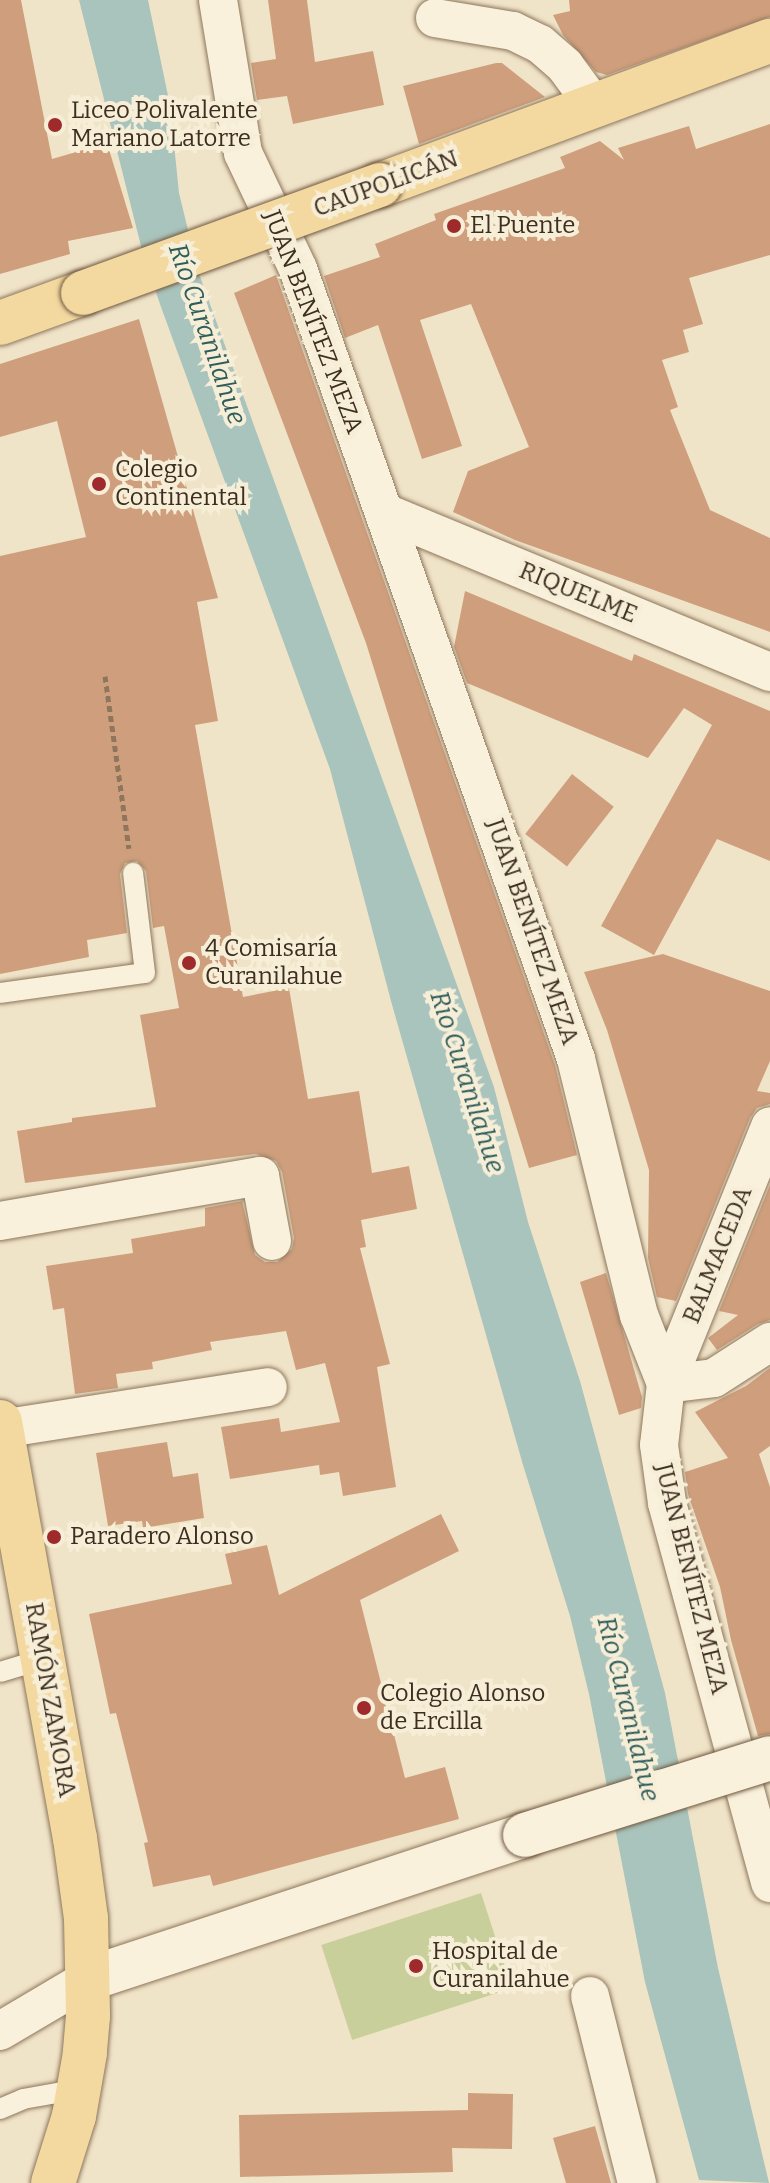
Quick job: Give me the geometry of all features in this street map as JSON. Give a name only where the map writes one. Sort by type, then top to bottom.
[{"type":"main road","name":"CAUPOLICÁN","points":[[0,323],[596,108],[770,41]]},
{"type":"main road","name":"RAMÓN ZAMORA","points":[[0,1422],[75,1838],[88,1979],[88,2016],[80,2089],[53,2183]]},
{"type":"main road","points":[[88,1979],[770,1758]]},
{"type":"street","name":"JUAN BENÍTEZ MEZA","points":[[218,0],[243,153],[298,269],[576,1059],[639,1315],[666,1384],[659,1445],[667,1503],[770,1883]]},
{"type":"street","points":[[435,18],[513,31],[540,44],[565,66],[596,108]]},
{"type":"street","name":"RIQUELME","points":[[386,513],[770,672]]},
{"type":"street","name":"BALMACEDA","points":[[666,1384],[770,1126]]},
{"type":"street","points":[[0,1221],[260,1176],[272,1241]]},
{"type":"street","points":[[666,1384],[714,1378],[770,1342]]},
{"type":"street","points":[[1,1429],[268,1387]]},
{"type":"street","points":[[0,2031],[88,1979]]},
{"type":"street","points":[[590,1996],[637,2183]]},
{"type":"lane","points":[[0,993],[145,973],[133,873]]},
{"type":"lane","points":[[0,1672],[43,1659]]},
{"type":"lane","points":[[0,2109],[23,2099],[80,2089]]},
{"type":"path","points":[[105,676],[133,873]]},
{"type":"green space","name":"Hospital de Curanilahue","points":[[481,1893],[512,1988],[352,2040],[321,1945]]},
{"type":"water","name":"Río Curanilahue","points":[[79,0],[148,0],[170,105],[179,193],[198,271],[494,1087],[528,1222],[580,1381],[665,1693],[718,1968],[769,2183],[699,2180],[645,1982],[589,1694],[570,1616],[523,1465],[391,1001],[330,769],[142,250]]},
{"type":"building","points":[[0,0],[21,0],[52,159],[107,143],[133,228],[68,241],[70,254],[0,274]]},
{"type":"building","points":[[268,0],[307,0],[315,62],[373,51],[384,105],[293,124],[287,96],[257,100],[251,63],[276,59]]},
{"type":"building","points":[[569,0],[770,0],[770,17],[607,75],[596,72],[563,35],[553,15],[570,11]]},
{"type":"building","points":[[502,63],[545,97],[419,144],[403,86]]},
{"type":"building","points":[[770,124],[770,255],[689,278],[703,324],[683,330],[689,352],[662,360],[678,407],[670,410],[710,510],[770,538],[770,632],[515,540],[453,512],[468,471],[529,447],[471,304],[420,320],[462,446],[422,459],[378,325],[345,338],[324,276],[380,257],[375,244],[436,220],[434,214],[565,168],[560,157],[600,141],[624,160],[618,148],[689,126],[696,149]]},
{"type":"building","points":[[276,275],[555,1065],[577,1155],[529,1168],[366,643],[234,293]]},
{"type":"building","points":[[139,319],[218,598],[197,602],[218,721],[195,725],[243,997],[289,988],[308,1099],[359,1091],[372,1173],[409,1166],[417,1209],[361,1220],[366,1247],[360,1248],[390,1364],[377,1367],[396,1487],[343,1496],[339,1472],[320,1475],[319,1465],[230,1479],[221,1427],[279,1418],[281,1432],[340,1422],[325,1363],[296,1370],[286,1331],[210,1342],[212,1350],[152,1362],[153,1369],[116,1374],[118,1388],[75,1394],[64,1308],[53,1310],[46,1266],[133,1253],[131,1239],[205,1226],[205,1208],[242,1201],[255,1255],[265,1262],[277,1262],[292,1249],[294,1238],[282,1172],[276,1161],[256,1154],[25,1183],[17,1131],[72,1122],[72,1118],[156,1107],[140,1015],[179,1008],[164,926],[153,928],[146,871],[137,861],[125,863],[120,874],[127,933],[87,940],[89,957],[0,974],[0,556],[86,537],[57,421],[0,437],[0,364]]},
{"type":"building","points":[[465,591],[632,661],[634,654],[770,711],[770,861],[717,839],[654,955],[601,926],[712,725],[684,708],[648,758],[467,683],[454,647]]},
{"type":"building","points":[[572,774],[614,807],[567,867],[525,834]]},
{"type":"building","points":[[663,954],[770,991],[770,1061],[757,1091],[770,1093],[770,1104],[757,1108],[750,1118],[676,1301],[657,1297],[648,1258],[649,1170],[607,1030],[584,972]]},
{"type":"building","points":[[770,1185],[770,1320],[758,1324],[717,1350],[708,1338],[738,1315],[719,1311]]},
{"type":"building","points":[[606,1273],[642,1397],[641,1408],[619,1415],[580,1282]]},
{"type":"building","points":[[770,1368],[770,1446],[759,1454],[770,1487],[770,1734],[758,1736],[731,1640],[720,1587],[688,1494],[685,1472],[728,1458],[695,1412],[746,1386]]},
{"type":"building","points":[[167,1442],[173,1477],[198,1473],[204,1518],[143,1528],[142,1521],[108,1526],[96,1453]]},
{"type":"building","points":[[441,1514],[459,1551],[360,1600],[405,1778],[445,1767],[459,1819],[213,1886],[210,1875],[153,1887],[144,1843],[148,1842],[116,1713],[110,1714],[89,1614],[232,1584],[225,1554],[267,1545],[279,1595]]},
{"type":"building","points":[[468,2093],[513,2094],[512,2149],[452,2148],[453,2172],[240,2177],[239,2115],[468,2110]]},
{"type":"building","points":[[595,2126],[611,2183],[566,2183],[553,2138]]},
{"type":"place","name":"Liceo Polivalente Mariano Latorre","points":[[55,125]]},
{"type":"place","name":"El Puente","points":[[454,226]]},
{"type":"place","name":"Colegio Continental","points":[[99,484]]},
{"type":"place","name":"4 Comisaría Curanilahue","points":[[189,963]]},
{"type":"place","name":"Paradero Alonso","points":[[54,1537]]},
{"type":"place","name":"Colegio Alonso de Ercilla","points":[[364,1708]]},
{"type":"place","name":"Hospital de Curanilahue","points":[[416,1966]]}]
